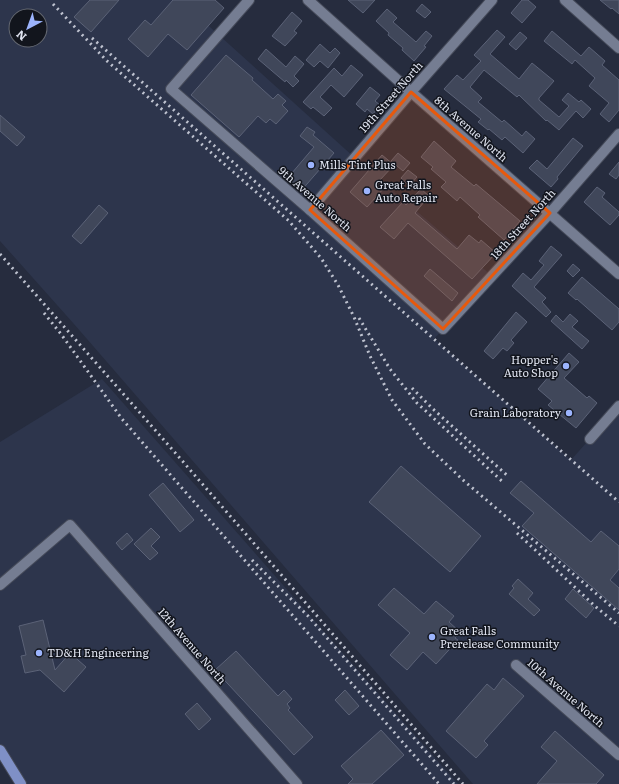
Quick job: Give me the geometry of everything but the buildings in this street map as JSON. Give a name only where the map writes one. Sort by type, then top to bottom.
[{"type":"main road","points":[[0,750],[21,784]]},
{"type":"street","name":"9th Avenue North","points":[[249,0],[171,89],[310,210],[443,329]]},
{"type":"street","name":"8th Avenue North","points":[[308,0],[410,92],[619,274]]},
{"type":"street","name":"19th Street North","points":[[310,210],[410,92],[492,0]]},
{"type":"street","points":[[565,0],[619,48]]},
{"type":"street","name":"18th Street North","points":[[443,329],[550,213],[619,134]]},
{"type":"street","points":[[590,439],[619,406]]},
{"type":"street","name":"12th Avenue North","points":[[0,585],[70,524],[297,784]]},
{"type":"street","name":"10th Avenue North","points":[[516,665],[619,755]]},
{"type":"highlighted area","points":[[411,92],[550,213],[443,329],[310,210]]},
{"type":"shaded area","points":[[0,0],[180,0],[355,158],[492,276],[434,339],[571,460],[619,406],[619,784],[473,784],[74,324],[0,241]]},
{"type":"shaded area","points":[[102,379],[458,784],[21,784],[0,750],[0,442]]},
{"type":"railway","points":[[53,4],[107,61],[289,221],[321,258],[338,285],[354,317],[370,356],[392,400],[425,444],[463,480],[619,613]]},
{"type":"railway","points":[[92,38],[619,502]]},
{"type":"railway","points":[[0,254],[463,784]]},
{"type":"railway","points":[[44,313],[61,334],[122,419],[439,784]]},
{"type":"railway","points":[[359,318],[390,369],[417,403],[504,483]]},
{"type":"railway","points":[[412,388],[433,409],[509,477]]},
{"type":"railway","points":[[517,533],[596,607],[619,626]]},
{"type":"railway","points":[[252,560],[308,616],[454,784]]},
{"type":"place","name":"Mills Tint Plus","points":[[311,165]]},
{"type":"place","name":"Great Falls Auto Repair","points":[[367,191]]},
{"type":"place","name":"Hopper's Auto Shop","points":[[566,366]]},
{"type":"place","name":"Grain Laboratory","points":[[569,413]]},
{"type":"place","name":"Great Falls Prerelease Community","points":[[432,637]]},
{"type":"place","name":"TD&H Engineering","points":[[39,653]]}]
